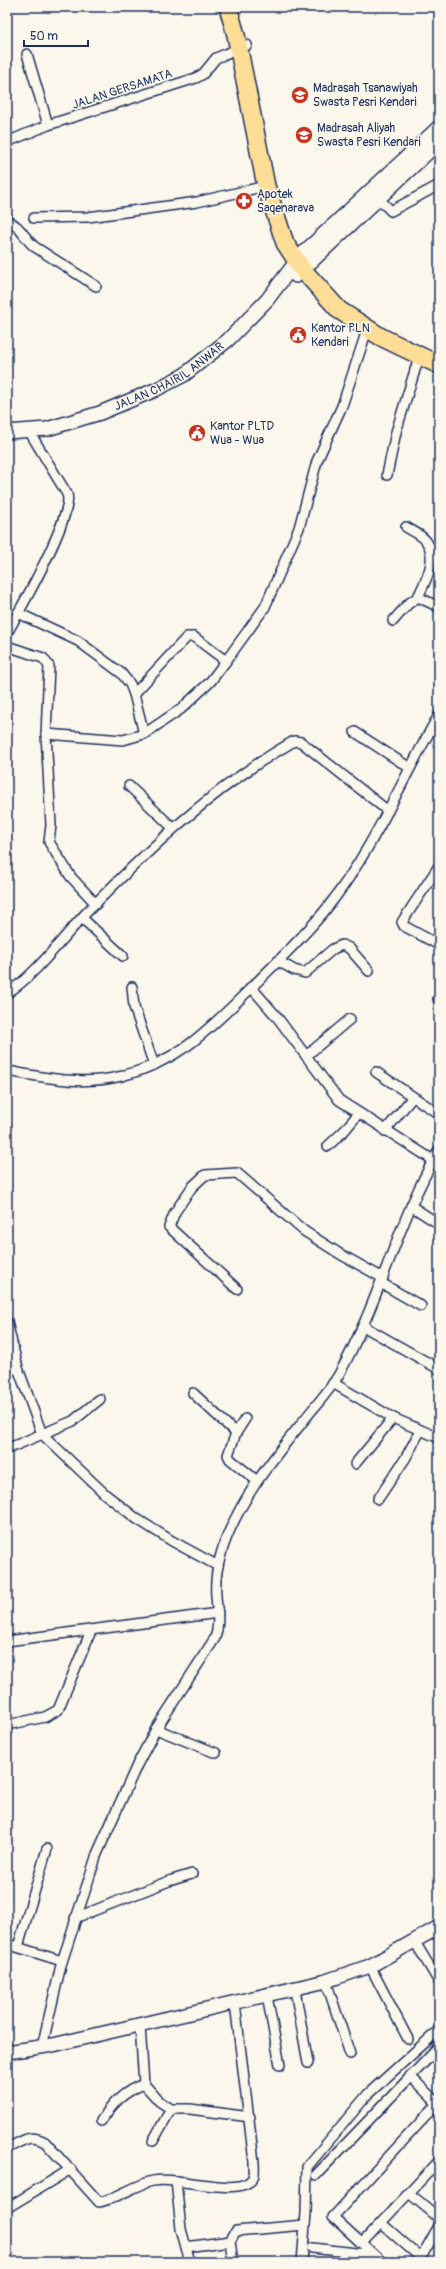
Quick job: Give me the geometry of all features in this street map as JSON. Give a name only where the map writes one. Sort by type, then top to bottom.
[{"type":"highway","points":[[228,7],[242,47],[279,206],[302,262],[339,310],[367,330],[419,357],[439,365]]},
{"type":"highway","points":[[238,7],[242,47],[266,186],[285,243],[332,292],[362,317],[384,331],[439,356]]},
{"type":"main road","points":[[302,262],[439,127]]},
{"type":"main road","points":[[302,262],[379,199],[439,142]]},
{"type":"main road","name":"JALAN CHAIRIL ANWAR","points":[[7,437],[32,436],[104,417],[140,404],[206,368],[302,262]]},
{"type":"main road","name":"JALAN CHAIRIL ANWAR","points":[[7,432],[47,429],[100,413],[136,399],[184,375],[229,344]]},
{"type":"main road","points":[[7,2052],[42,2047],[140,2026],[295,1990],[370,1966],[415,1942],[439,1927]]},
{"type":"street","name":"JALAN GERSAMATA","points":[[7,142],[48,125],[196,78],[203,74],[216,58],[242,47]]},
{"type":"street","points":[[27,54],[48,125]]},
{"type":"street","points":[[379,199],[391,211],[439,185]]},
{"type":"street","points":[[34,218],[82,218],[197,202],[266,186]]},
{"type":"street","points":[[7,221],[16,225],[27,242],[96,286]]},
{"type":"street","points":[[46,734],[123,740],[144,734],[181,709],[210,682],[264,607],[299,528],[317,461],[342,406],[367,330]]},
{"type":"street","points":[[387,475],[396,432],[419,357]]},
{"type":"street","points":[[7,633],[58,533],[69,498],[32,436]]},
{"type":"street","points":[[393,621],[408,604],[418,597],[429,573],[431,561],[429,546],[424,538],[406,527]]},
{"type":"street","points":[[418,597],[439,607]]},
{"type":"street","points":[[18,613],[63,633],[87,648],[121,674],[130,684],[134,694],[144,734]]},
{"type":"street","points":[[134,694],[186,637],[194,638],[226,661]]},
{"type":"street","points":[[7,646],[43,658],[49,666],[46,734],[51,825],[49,842],[71,877],[96,904]]},
{"type":"street","points":[[7,1071],[71,1082],[121,1076],[154,1065],[173,1056],[204,1034],[278,961],[337,894],[388,811],[439,715]]},
{"type":"street","points":[[355,732],[410,768]]},
{"type":"street","points":[[7,993],[26,978],[82,918],[173,828],[231,781],[297,741],[313,751],[342,776],[388,811]]},
{"type":"street","points":[[129,786],[173,828]]},
{"type":"street","points":[[439,866],[402,922],[404,926],[439,945]]},
{"type":"street","points":[[82,918],[123,956]]},
{"type":"street","points":[[278,961],[294,970],[305,973],[333,949],[342,945],[349,948],[369,970]]},
{"type":"street","points":[[132,987],[134,1007],[154,1065]]},
{"type":"street","points":[[251,987],[277,1017],[339,1100],[358,1114],[433,1160]]},
{"type":"street","points":[[306,1056],[350,1019]]},
{"type":"street","points":[[376,1072],[412,1098],[439,1114]]},
{"type":"street","points":[[385,1131],[412,1098]]},
{"type":"street","points":[[328,1146],[345,1130],[358,1114]]},
{"type":"street","points":[[42,2047],[62,1960],[97,1854],[137,1764],[156,1729],[211,1647],[218,1630],[216,1596],[218,1566],[221,1554],[233,1526],[257,1481],[333,1383],[363,1326],[411,1206],[439,1150]]},
{"type":"street","points":[[237,1289],[168,1227],[175,1212],[192,1187],[205,1175],[240,1174],[304,1231],[382,1280],[420,1306]]},
{"type":"street","points":[[411,1206],[439,1224]]},
{"type":"street","points":[[7,1322],[18,1368],[42,1434],[105,1494],[137,1519],[172,1541],[218,1566]]},
{"type":"street","points":[[363,1326],[439,1369]]},
{"type":"street","points":[[7,1371],[18,1368]]},
{"type":"street","points":[[333,1383],[393,1418],[439,1438]]},
{"type":"street","points":[[193,1393],[236,1433]]},
{"type":"street","points":[[7,1449],[73,1421],[100,1399]]},
{"type":"street","points":[[356,1464],[393,1418]]},
{"type":"street","points":[[245,1419],[236,1433],[228,1451],[230,1459],[257,1481]]},
{"type":"street","points":[[378,1499],[405,1459],[420,1431]]},
{"type":"street","points":[[7,1641],[218,1613]]},
{"type":"street","points":[[7,1725],[45,1717],[58,1710],[91,1631]]},
{"type":"street","points":[[156,1729],[216,1753]]},
{"type":"street","points":[[18,1947],[47,1849]]},
{"type":"street","points":[[75,1918],[192,1874]]},
{"type":"street","points":[[415,1942],[439,1982]]},
{"type":"street","points":[[7,1944],[62,1960]]},
{"type":"street","points":[[370,1966],[408,2040]]},
{"type":"street","points":[[326,1981],[350,2054]]},
{"type":"street","points":[[295,1990],[308,2063]]},
{"type":"street","points":[[268,1996],[280,2065]]},
{"type":"street","points":[[7,2148],[26,2139],[36,2138],[51,2146],[99,2202],[153,2181],[165,2179],[209,2186],[239,2186],[249,2182],[254,2176],[254,2162],[250,2117],[235,2003]]},
{"type":"street","points":[[140,2026],[144,2084],[159,2101],[171,2109],[190,2109],[250,2117]]},
{"type":"street","points":[[302,2262],[307,2167],[368,2094],[439,2030]]},
{"type":"street","points":[[316,2175],[439,2047]]},
{"type":"street","points":[[382,2262],[333,2217],[438,2104],[410,2076]]},
{"type":"street","points":[[101,2121],[120,2096],[128,2090],[144,2084]]},
{"type":"street","points":[[153,2142],[171,2109]]},
{"type":"street","points":[[362,2243],[439,2162]]},
{"type":"street","points":[[7,2208],[71,2169]]},
{"type":"street","points":[[176,2181],[181,2229],[190,2262]]},
{"type":"street","points":[[409,2194],[439,2218]]},
{"type":"street","points":[[381,2223],[420,2260],[439,2226]]},
{"type":"street","points":[[233,2262],[230,2241],[236,2231],[305,2225]]},
{"type":"street","points":[[186,2247],[230,2241]]},
{"type":"street","points":[[312,2248],[374,2255]]},
{"type":"place","name":"Madrasah Tsanawiyah Swasta Pesri Kendari","points":[[300,95]]},
{"type":"place","name":"Madrasah Aliyah Swasta Pesri Kendari","points":[[304,135]]},
{"type":"place","name":"Apotek Saqenarava","points":[[244,201]]},
{"type":"place","name":"Kantor PLN Kendari","points":[[298,335]]},
{"type":"place","name":"Kantor PLTD Wua - Wua","points":[[197,433]]}]
